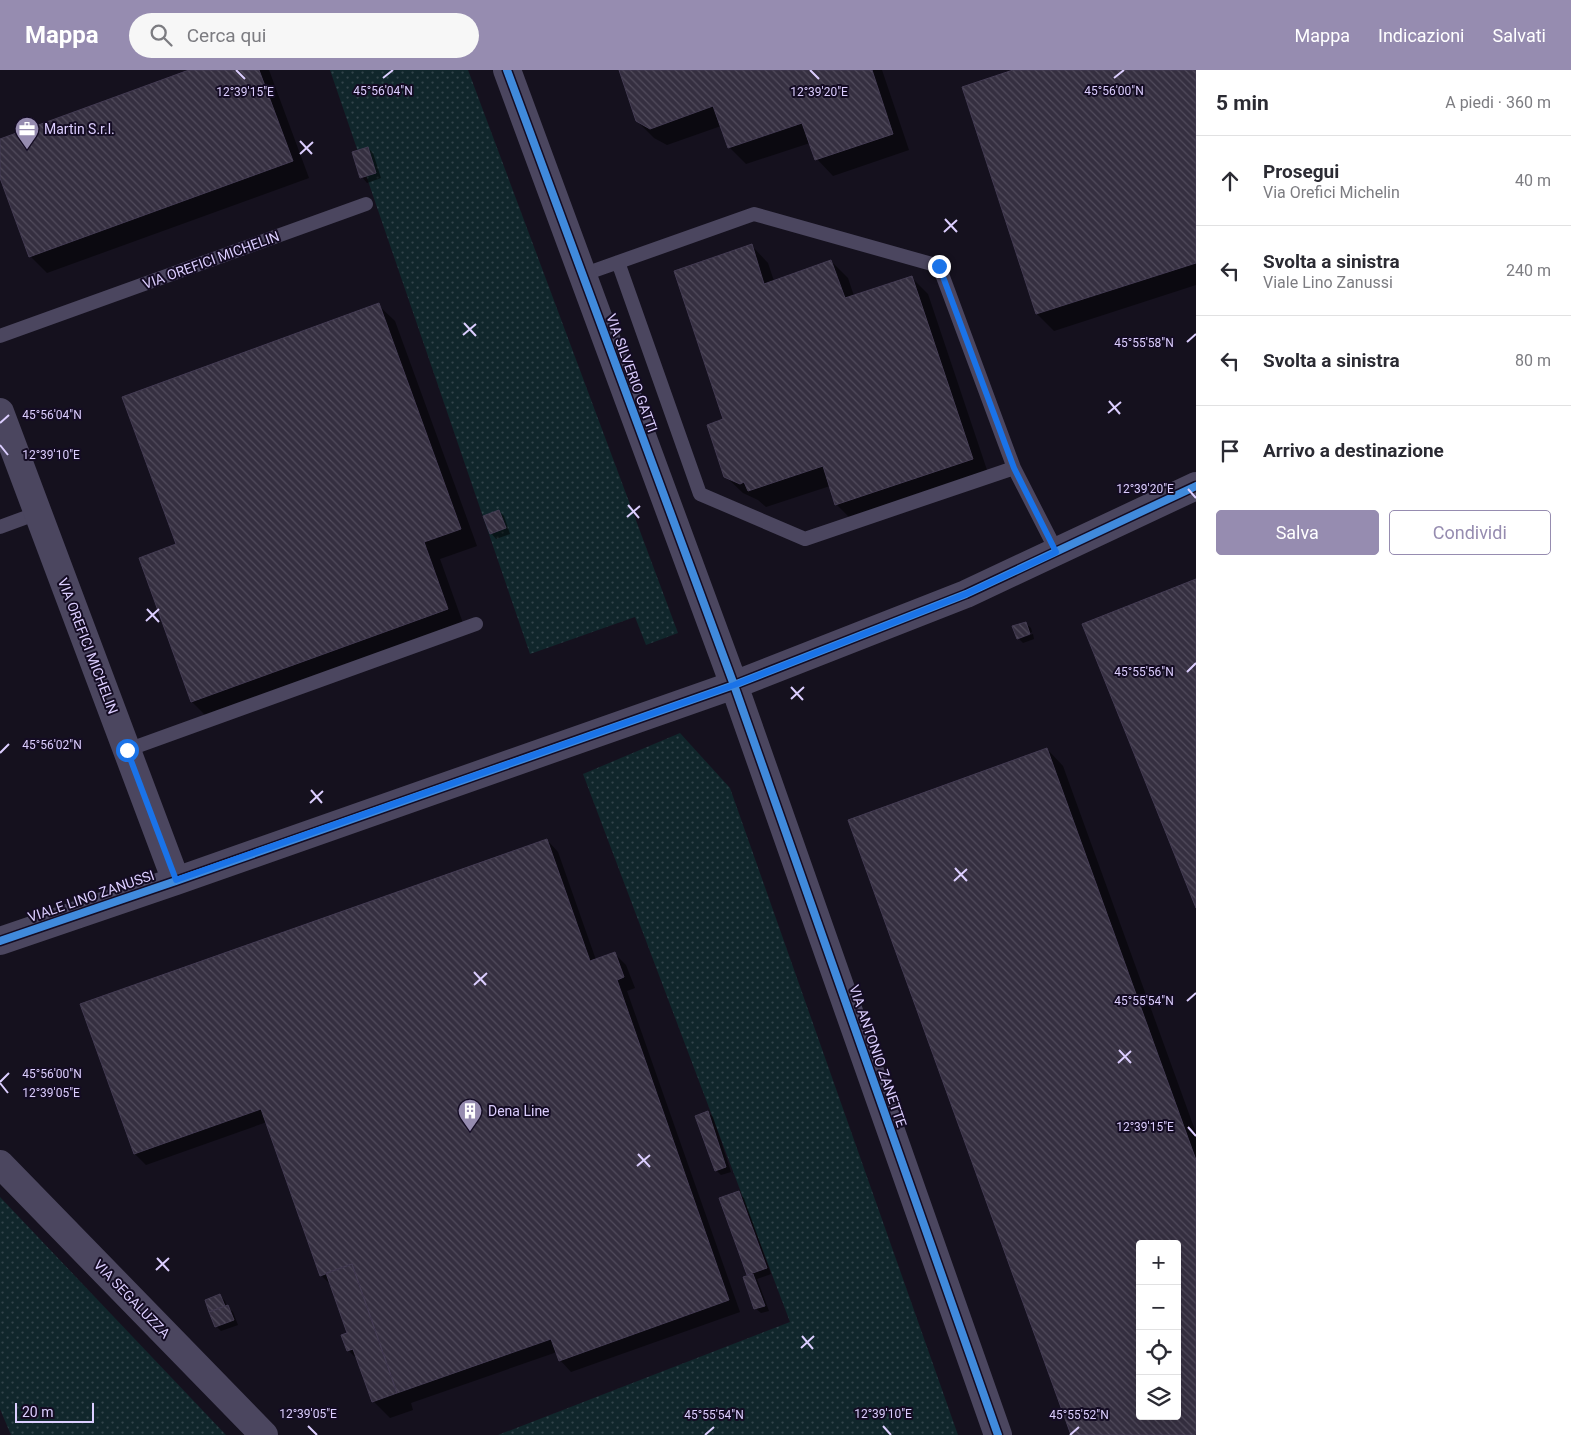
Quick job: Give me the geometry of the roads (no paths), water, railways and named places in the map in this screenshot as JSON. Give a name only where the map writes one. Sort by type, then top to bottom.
[{"type":"street","name":"VIA SILVERIO GATTI","points":[[506,70],[734,685]]},
{"type":"street","name":"VIA OREFICI MICHELIN","points":[[0,412],[176,880]]},
{"type":"street","name":"VIALE LINO ZANUSSI","points":[[0,941],[734,685],[966,594],[1196,486]]},
{"type":"street","name":"VIA ANTONIO ZANETTE","points":[[734,685],[998,1435]]},
{"type":"street","name":"VIA SEGALUZZA","points":[[0,1164],[264,1435]]},
{"type":"lane","name":"VIA OREFICI MICHELIN","points":[[0,336],[366,204]]},
{"type":"lane","points":[[582,275],[754,214],[939,266],[1014,468],[1056,552]]},
{"type":"lane","points":[[618,262],[700,494],[805,539],[1014,468]]},
{"type":"lane","points":[[0,526],[38,513]]},
{"type":"lane","points":[[127,750],[476,624]]},
{"type":"place","name":"Martin S.r.l.","points":[[27,150]]},
{"type":"place","name":"Dena Line","points":[[470,1132]]}]
